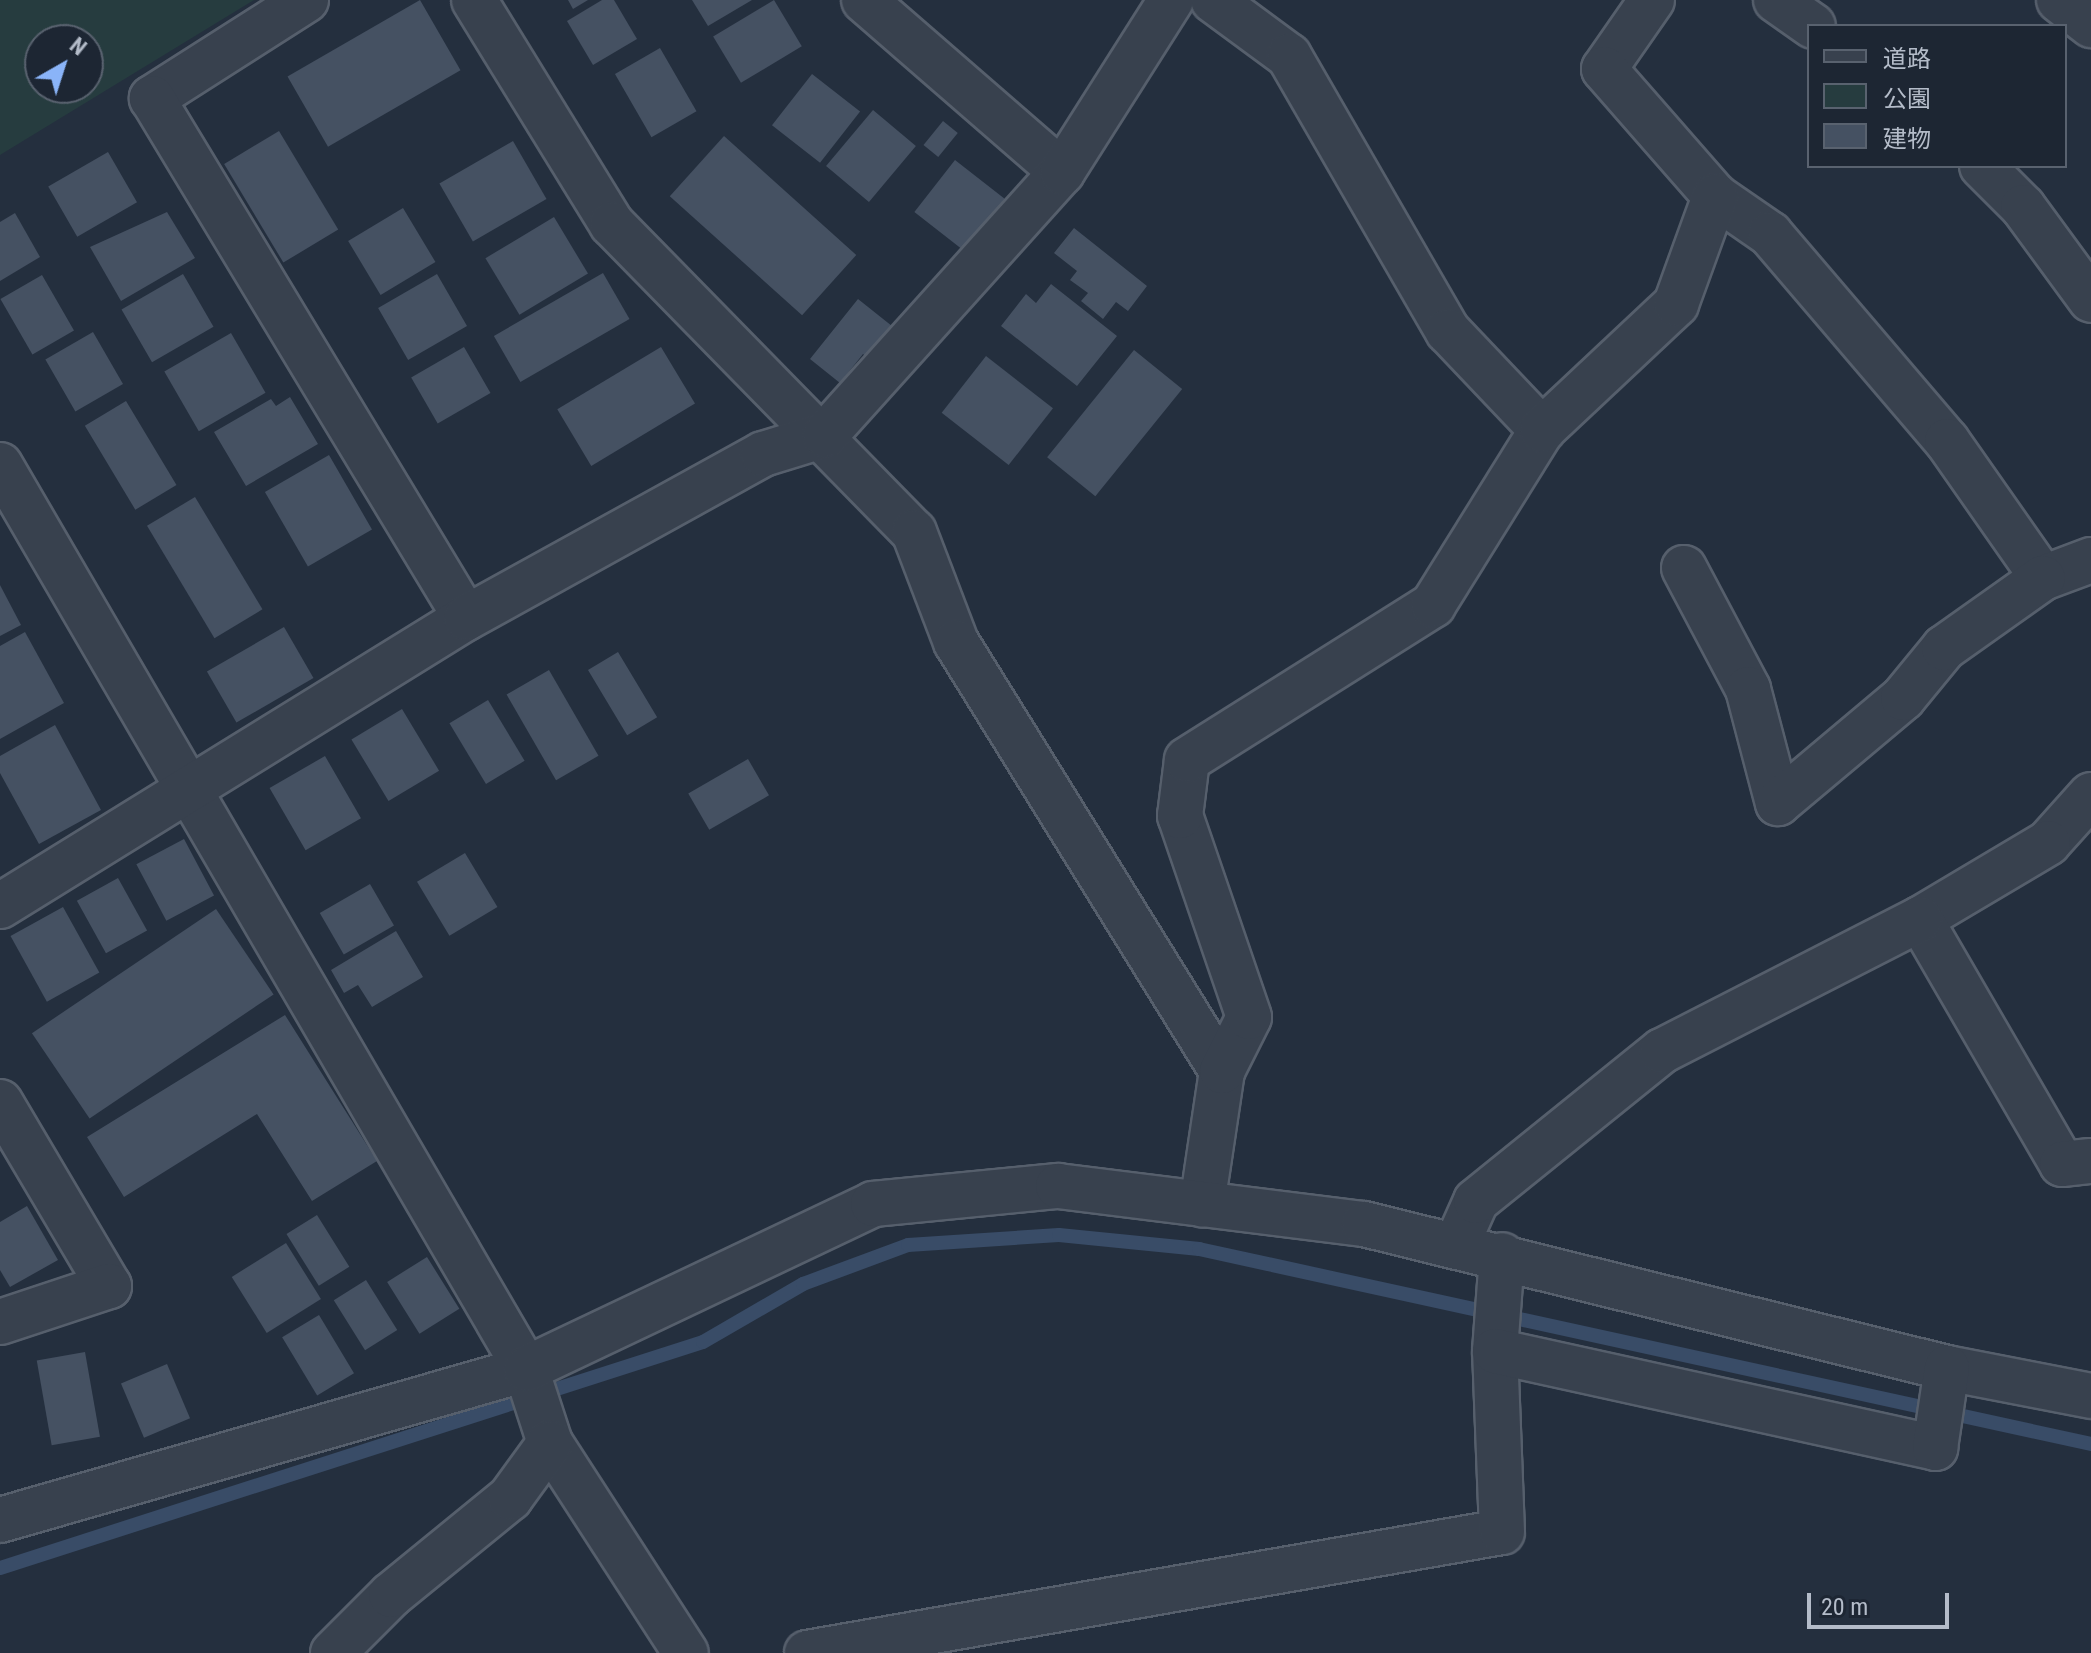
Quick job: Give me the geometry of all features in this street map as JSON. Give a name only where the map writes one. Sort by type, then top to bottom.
[{"type":"street","points":[[306,0],[152,98],[466,618]]},
{"type":"street","points":[[474,0],[612,224],[825,435],[914,532],[956,642],[1222,1071]]},
{"type":"street","points":[[864,0],[1062,172]]},
{"type":"street","points":[[0,906],[192,791],[466,618],[763,454],[825,435],[1062,172],[1171,0]]},
{"type":"street","points":[[1213,0],[1289,56],[1448,331],[1542,430]]},
{"type":"street","points":[[1652,0],[1604,69],[1715,196],[1791,258],[1947,441],[2043,578]]},
{"type":"street","points":[[1776,0],[1810,24]]},
{"type":"street","points":[[2059,0],[2091,25]]},
{"type":"street","points":[[1984,168],[2023,207],[2091,300]]},
{"type":"street","points":[[1202,1205],[1222,1071],[1249,1017],[1180,816],[1187,760],[1433,605],[1542,430],[1676,304],[1715,196]]},
{"type":"street","points":[[0,465],[526,1369],[550,1443],[686,1653]]},
{"type":"street","points":[[1684,568],[1748,689],[1778,803],[1903,698],[1944,648],[2043,578],[2091,560]]},
{"type":"street","points":[[1456,1246],[1476,1201],[1662,1051],[1920,919],[2048,843],[2091,795]]},
{"type":"street","points":[[1920,919],[2062,1164],[2091,1161]]},
{"type":"street","points":[[0,1102],[109,1286],[0,1322]]},
{"type":"street","points":[[0,1520],[526,1369],[873,1204],[1058,1186],[1364,1224],[1502,1255],[1947,1368],[2091,1396]]},
{"type":"street","points":[[807,1653],[1502,1532],[1495,1351],[1502,1255]]},
{"type":"street","points":[[1495,1351],[1935,1448],[1947,1368]]},
{"type":"street","points":[[333,1653],[391,1595],[510,1498],[550,1443]]},
{"type":"green space","points":[[0,0],[254,0],[104,92],[104,24],[24,24],[24,104],[84,104],[0,155]]},
{"type":"building","points":[[420,0],[460,70],[328,147],[287,76]]},
{"type":"building","points":[[568,0],[588,0],[573,9]]},
{"type":"building","points":[[602,0],[614,0],[637,39],[593,65],[567,21]]},
{"type":"building","points":[[692,0],[752,0],[708,26]]},
{"type":"building","points":[[774,0],[802,46],[741,83],[713,37]]},
{"type":"building","points":[[660,48],[696,111],[651,137],[615,74]]},
{"type":"building","points":[[812,74],[860,112],[820,163],[772,125]]},
{"type":"building","points":[[873,110],[916,146],[869,202],[826,166]]},
{"type":"building","points":[[943,121],[958,133],[938,157],[923,145]]},
{"type":"building","points":[[279,131],[338,230],[283,263],[224,164]]},
{"type":"building","points":[[724,136],[856,255],[802,315],[670,196]]},
{"type":"building","points":[[513,141],[546,199],[473,242],[439,184]]},
{"type":"building","points":[[108,152],[137,202],[77,237],[48,186]]},
{"type":"building","points":[[955,160],[1005,199],[964,251],[914,212]]},
{"type":"building","points":[[403,208],[435,262],[381,295],[348,241]]},
{"type":"building","points":[[167,212],[195,258],[121,301],[90,247]]},
{"type":"building","points":[[15,213],[40,257],[0,281],[0,222]]},
{"type":"building","points":[[554,217],[588,274],[519,315],[485,258]]},
{"type":"building","points":[[1074,228],[1147,286],[1128,311],[1116,302],[1103,319],[1081,301],[1088,293],[1070,280],[1077,271],[1054,253]]},
{"type":"building","points":[[603,273],[630,319],[520,382],[494,336]]},
{"type":"building","points":[[183,274],[214,327],[152,362],[122,310]]},
{"type":"building","points":[[437,274],[467,326],[408,360],[378,308]]},
{"type":"building","points":[[42,275],[74,330],[32,354],[0,299]]},
{"type":"building","points":[[1051,284],[1117,336],[1077,386],[1001,326],[1026,294],[1036,303]]},
{"type":"building","points":[[858,299],[902,334],[877,366],[863,354],[840,383],[810,359]]},
{"type":"building","points":[[93,332],[123,384],[75,411],[45,360]]},
{"type":"building","points":[[231,333],[266,393],[199,431],[164,372]]},
{"type":"building","points":[[464,347],[490,393],[438,423],[411,378]]},
{"type":"building","points":[[661,347],[695,404],[591,466],[557,409]]},
{"type":"building","points":[[1134,350],[1182,389],[1095,496],[1047,457]]},
{"type":"building","points":[[986,356],[1053,408],[1009,465],[942,413]]},
{"type":"building","points":[[290,397],[318,444],[246,486],[214,432],[271,399],[276,406]]},
{"type":"building","points":[[126,401],[176,485],[135,510],[85,426]]},
{"type":"building","points":[[329,455],[372,529],[308,566],[265,492]]},
{"type":"building","points":[[195,497],[262,609],[214,638],[147,526]]},
{"type":"building","points":[[0,585],[21,625],[0,636]]},
{"type":"building","points":[[284,627],[314,678],[236,723],[207,672]]},
{"type":"building","points":[[25,632],[64,703],[0,739],[0,646]]},
{"type":"building","points":[[618,652],[657,717],[627,735],[588,670]]},
{"type":"building","points":[[549,670],[598,756],[556,780],[507,694]]},
{"type":"building","points":[[488,700],[525,761],[486,784],[449,723]]},
{"type":"building","points":[[402,709],[439,771],[389,801],[351,739]]},
{"type":"building","points":[[55,725],[101,810],[39,844],[0,773],[0,756]]},
{"type":"building","points":[[325,756],[361,818],[306,850],[270,788]]},
{"type":"building","points":[[748,759],[769,795],[709,830],[688,794]]},
{"type":"building","points":[[184,839],[214,896],[166,921],[136,864]]},
{"type":"building","points":[[465,853],[497,907],[449,936],[417,882]]},
{"type":"building","points":[[118,878],[147,930],[106,953],[77,901]]},
{"type":"building","points":[[370,884],[394,926],[344,955],[320,913]]},
{"type":"building","points":[[63,907],[99,973],[47,1002],[11,936]]},
{"type":"building","points":[[216,909],[274,994],[90,1119],[32,1033]]},
{"type":"building","points":[[396,931],[423,977],[372,1007],[358,985],[344,993],[331,970]]},
{"type":"building","points":[[285,1015],[377,1161],[312,1201],[257,1114],[124,1197],[87,1137]]},
{"type":"building","points":[[27,1206],[58,1260],[10,1287],[0,1270],[0,1222]]},
{"type":"building","points":[[317,1215],[349,1267],[319,1286],[286,1234]]},
{"type":"building","points":[[286,1243],[321,1299],[267,1333],[232,1277]]},
{"type":"building","points":[[427,1257],[459,1309],[419,1334],[387,1282]]},
{"type":"building","points":[[366,1280],[397,1330],[365,1350],[334,1300]]},
{"type":"building","points":[[319,1315],[354,1373],[317,1395],[282,1337]]},
{"type":"building","points":[[85,1352],[100,1437],[52,1445],[37,1361]]},
{"type":"building","points":[[167,1364],[190,1418],[144,1438],[121,1384]]},
{"type":"waterway","points":[[0,1568],[703,1342],[803,1284],[908,1245],[1059,1235],[1199,1249],[2091,1444]]}]
